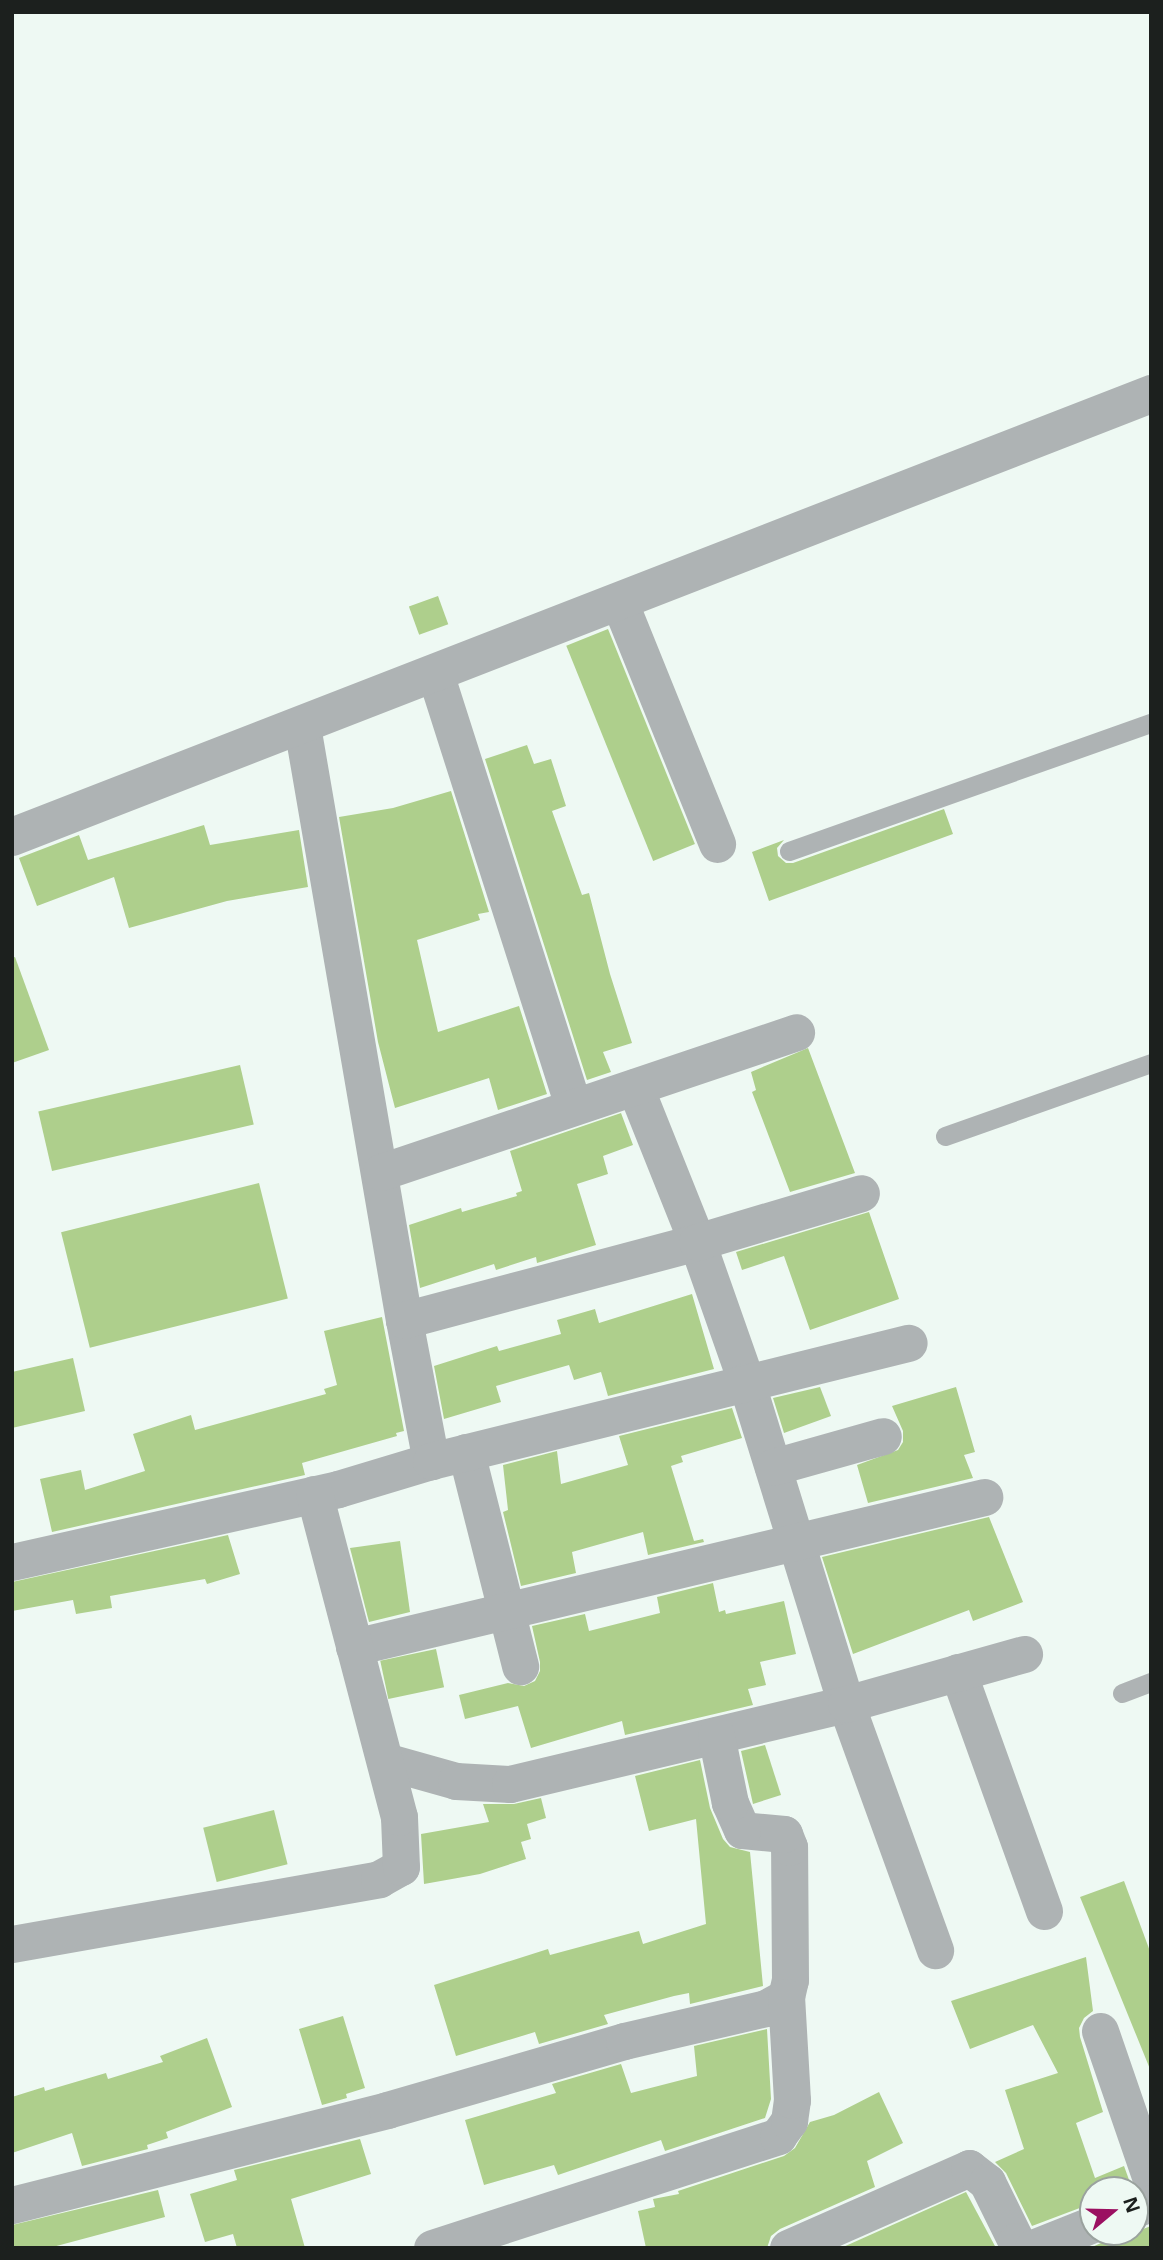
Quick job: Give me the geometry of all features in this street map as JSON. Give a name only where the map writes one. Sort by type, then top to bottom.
[{"type":"street","points":[[12,837],[1151,394]]},
{"type":"street","points":[[619,601],[717,844]]},
{"type":"street","points":[[435,673],[573,1106]]},
{"type":"street","points":[[302,726],[381,1172],[404,1320],[448,1456],[506,1610],[520,1666]]},
{"type":"street","points":[[381,1172],[796,1032]]},
{"type":"street","points":[[635,1087],[697,1242],[746,1381],[846,1704],[935,1950]]},
{"type":"street","points":[[404,1320],[697,1242],[861,1193]]},
{"type":"street","points":[[12,1562],[314,1494],[448,1456],[909,1343]]},
{"type":"street","points":[[773,1467],[883,1436]]},
{"type":"street","points":[[12,1944],[340,1887],[392,1874],[401,1867],[399,1816],[314,1494]]},
{"type":"street","points":[[354,1647],[984,1497]]},
{"type":"street","points":[[385,1761],[456,1781],[510,1784],[846,1704],[1024,1654]]},
{"type":"street","points":[[958,1672],[1044,1911]]},
{"type":"street","points":[[432,2248],[778,2136],[789,2121],[792,2100],[786,1997],[790,1980],[789,1847],[783,1835],[742,1830],[730,1803],[716,1735]]},
{"type":"street","points":[[12,2205],[387,2110],[624,2041],[766,2008],[786,1997]]},
{"type":"street","points":[[1100,2031],[1151,2179]]},
{"type":"street","points":[[788,2248],[969,2168],[986,2182],[1016,2241],[1024,2248]]},
{"type":"street","points":[[1033,2248],[1079,2230]]},
{"type":"lane","points":[[789,851],[1151,723]]},
{"type":"lane","points":[[944,1136],[1151,1063]]},
{"type":"lane","points":[[1122,1693],[1151,1682]]},
{"type":"building","points":[[438,596],[448,624],[419,635],[409,607]]},
{"type":"building","points":[[608,629],[695,844],[653,861],[566,646]]},
{"type":"building","points":[[527,745],[534,764],[551,759],[566,806],[552,811],[582,895],[589,893],[610,974],[632,1043],[603,1052],[611,1072],[587,1080],[485,759]]},
{"type":"building","points":[[451,791],[489,912],[478,914],[480,920],[417,940],[438,1032],[519,1006],[547,1094],[498,1110],[489,1078],[395,1108],[378,1042],[339,817],[393,808]]},
{"type":"building","points":[[944,809],[953,834],[769,901],[752,852],[784,840],[777,848],[778,856],[786,863],[793,863]]},
{"type":"building","points":[[204,825],[210,845],[299,830],[308,887],[227,901],[129,928],[114,877],[37,906],[19,858],[79,835],[88,860]]},
{"type":"building","points":[[15,957],[49,1050],[12,1063],[12,958]]},
{"type":"building","points":[[808,1048],[855,1173],[790,1192],[752,1092],[756,1090],[751,1072]]},
{"type":"building","points":[[240,1065],[254,1124],[52,1171],[38,1112]]},
{"type":"building","points":[[621,1113],[633,1145],[603,1156],[608,1174],[577,1184],[596,1245],[537,1263],[536,1257],[496,1270],[494,1264],[420,1288],[409,1225],[461,1208],[462,1212],[517,1196],[516,1193],[522,1191],[510,1151]]},
{"type":"building","points":[[259,1183],[288,1298],[90,1348],[61,1232]]},
{"type":"building","points":[[869,1212],[899,1299],[810,1330],[784,1256],[742,1270],[736,1252]]},
{"type":"building","points":[[692,1294],[714,1369],[608,1396],[601,1372],[574,1380],[569,1365],[496,1386],[501,1402],[444,1419],[434,1366],[497,1346],[499,1351],[561,1334],[557,1320],[595,1309],[599,1323]]},
{"type":"building","points":[[382,1317],[404,1431],[396,1433],[397,1436],[302,1463],[305,1475],[52,1532],[40,1479],[81,1470],[85,1490],[145,1471],[133,1434],[191,1415],[195,1430],[326,1394],[324,1389],[337,1385],[324,1331]]},
{"type":"building","points":[[73,1358],[85,1411],[12,1428],[12,1372]]},
{"type":"building","points":[[820,1387],[831,1416],[784,1433],[773,1398]]},
{"type":"building","points":[[956,1387],[975,1452],[964,1455],[973,1478],[868,1503],[857,1465],[898,1450],[903,1442],[903,1431],[892,1406]]},
{"type":"building","points":[[732,1408],[742,1438],[681,1456],[683,1462],[671,1466],[694,1541],[703,1539],[704,1542],[648,1555],[643,1532],[572,1552],[576,1573],[521,1586],[503,1512],[508,1510],[503,1465],[557,1451],[561,1484],[628,1465],[619,1436]]},
{"type":"building","points":[[989,1517],[1023,1602],[973,1621],[969,1610],[853,1654],[822,1557]]},
{"type":"building","points":[[228,1535],[240,1574],[207,1584],[205,1579],[110,1596],[112,1608],[76,1614],[73,1600],[12,1611],[12,1582]]},
{"type":"building","points":[[400,1541],[410,1612],[369,1622],[350,1548]]},
{"type":"building","points":[[713,1583],[719,1612],[725,1610],[726,1614],[784,1601],[796,1654],[760,1662],[766,1685],[748,1689],[753,1705],[625,1735],[622,1721],[531,1748],[518,1706],[465,1719],[459,1695],[508,1683],[524,1686],[535,1681],[540,1671],[540,1662],[532,1626],[585,1614],[589,1631],[660,1613],[657,1597]]},
{"type":"building","points":[[436,1649],[444,1687],[388,1699],[380,1661]]},
{"type":"building","points":[[765,1745],[781,1795],[753,1804],[741,1751]]},
{"type":"building","points":[[700,1760],[710,1808],[723,1839],[730,1847],[750,1852],[763,1986],[690,2004],[689,1993],[674,1996],[604,2015],[608,2024],[539,2044],[535,2032],[456,2056],[434,1985],[548,1949],[550,1955],[639,1931],[643,1944],[706,1924],[696,1819],[649,1831],[635,1776]]},
{"type":"building","points":[[541,1798],[546,1818],[527,1824],[531,1839],[521,1842],[526,1859],[480,1874],[424,1884],[421,1834],[489,1822],[483,1804],[514,1804]]},
{"type":"building","points":[[274,1810],[288,1864],[217,1882],[203,1828]]},
{"type":"building","points":[[1124,1881],[1151,1954],[1150,2069],[1080,1897]]},
{"type":"building","points":[[1086,1957],[1093,2011],[1084,2018],[1079,2028],[1103,2112],[1076,2123],[1094,2176],[1079,2176],[1079,2208],[1032,2226],[1006,2173],[995,2162],[1024,2149],[1005,2090],[1058,2073],[1033,2025],[970,2049],[951,2001]]},
{"type":"building","points":[[343,2016],[365,2088],[346,2094],[347,2098],[322,2105],[299,2029]]},
{"type":"building","points":[[767,2029],[771,2099],[765,2118],[665,2151],[661,2140],[558,2175],[554,2165],[484,2185],[465,2120],[556,2093],[552,2084],[621,2064],[631,2093],[697,2076],[694,2046]]},
{"type":"building","points":[[207,2038],[232,2107],[166,2132],[168,2138],[147,2145],[148,2149],[82,2166],[72,2133],[12,2153],[12,2097],[44,2087],[45,2091],[106,2073],[108,2079],[163,2062],[160,2056]]},
{"type":"building","points":[[879,2092],[903,2143],[867,2161],[875,2187],[780,2229],[771,2236],[767,2248],[646,2248],[638,2211],[655,2207],[653,2199],[679,2194],[678,2191],[784,2156],[795,2148],[810,2122],[834,2115]]},
{"type":"building","points":[[360,2139],[371,2174],[291,2199],[305,2248],[237,2248],[233,2234],[205,2242],[190,2194],[237,2180],[234,2170]]},
{"type":"building","points":[[1124,2166],[1128,2176],[1100,2176]]},
{"type":"building","points":[[158,2190],[165,2217],[49,2248],[12,2248],[12,2225]]},
{"type":"building","points":[[966,2192],[996,2248],[841,2248]]},
{"type":"building","points":[[1151,2226],[1151,2248],[1090,2248],[1149,2246]]}]
